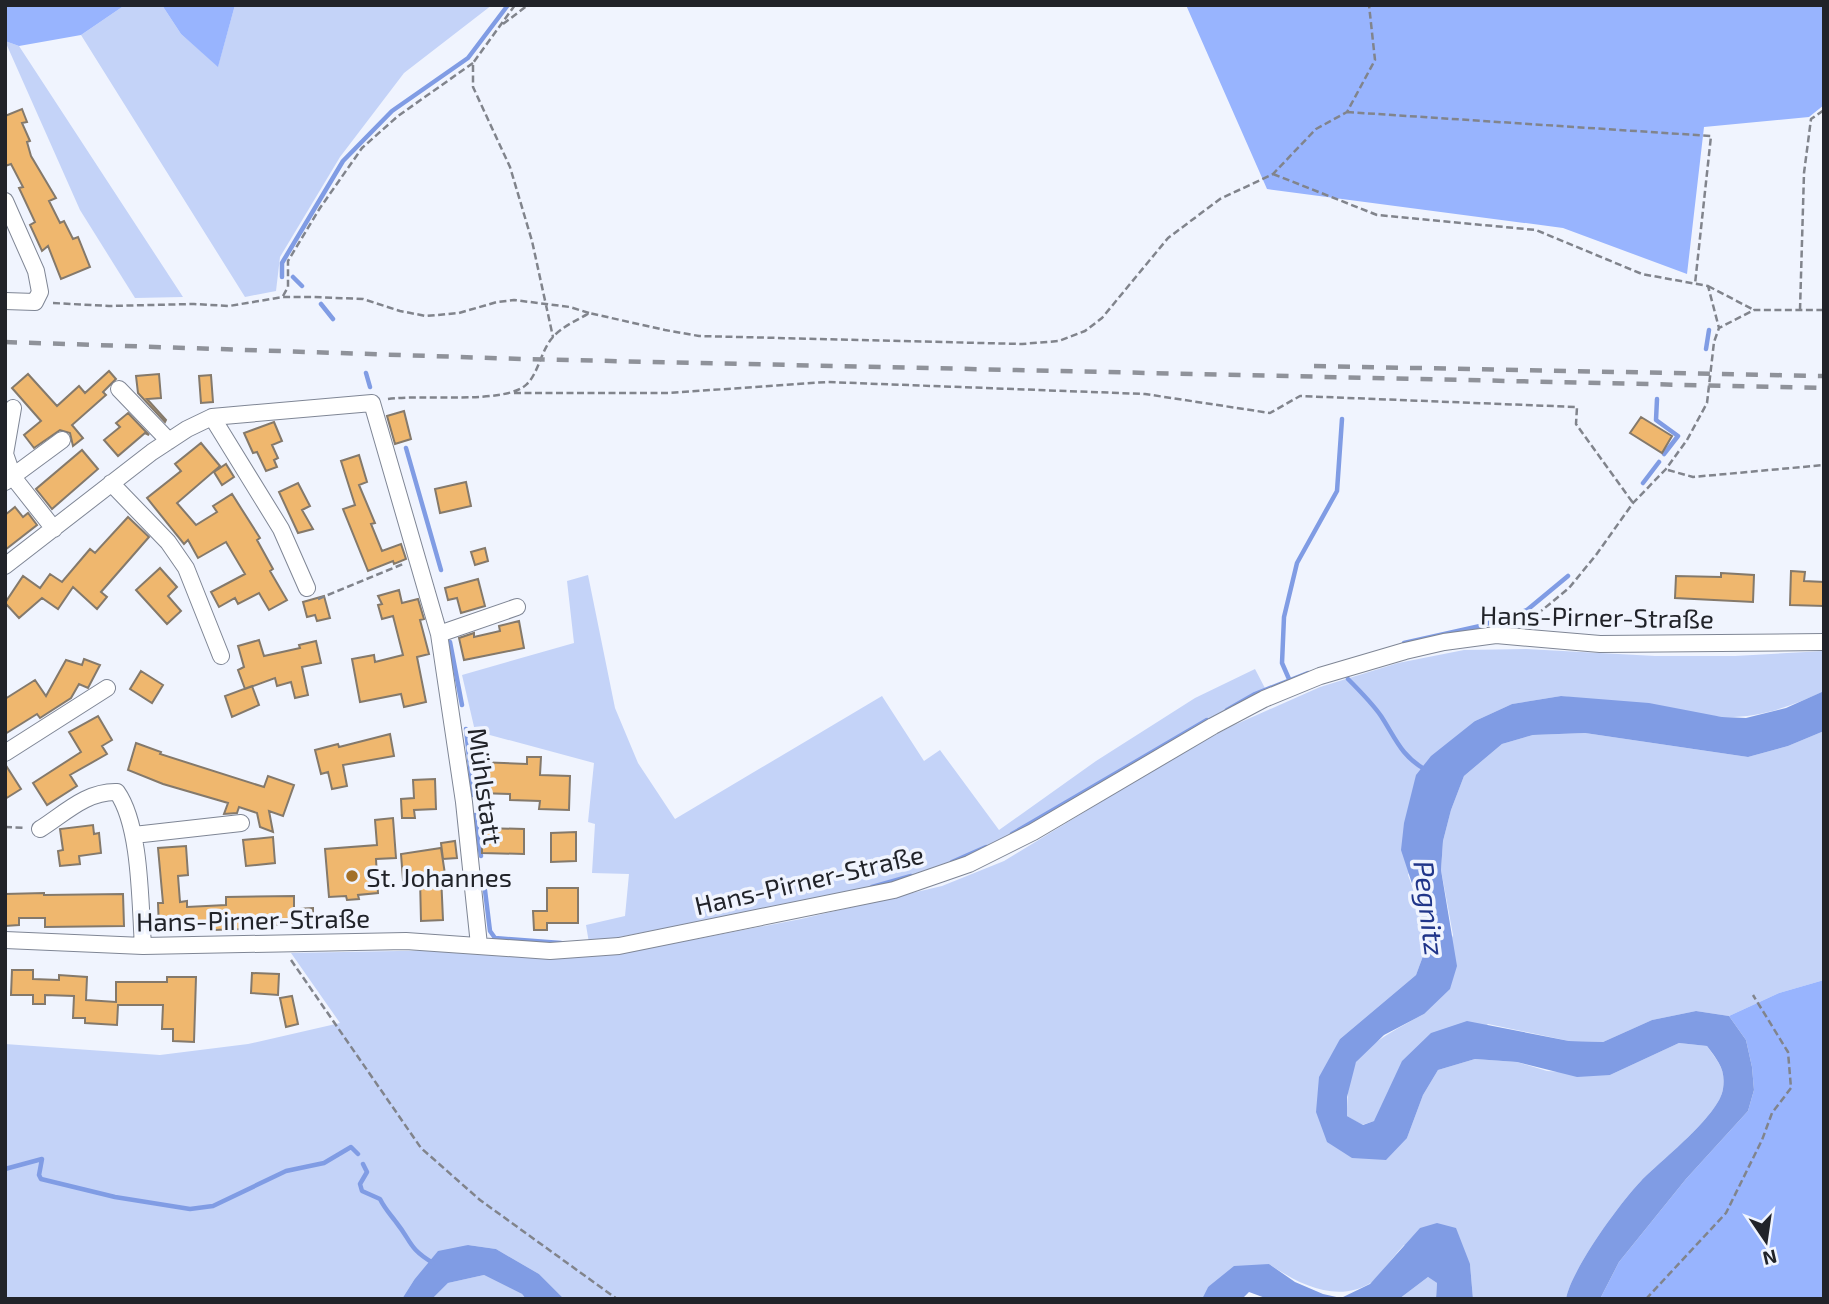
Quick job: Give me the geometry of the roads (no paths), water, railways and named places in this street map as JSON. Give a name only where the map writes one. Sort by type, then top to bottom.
[{"type":"street","points":[[5,201],[36,271],[40,292],[35,302],[5,301]]},
{"type":"street","points":[[119,389],[169,441]]},
{"type":"street","name":"Mühlstatt","points":[[212,416],[372,403],[439,634],[464,802],[479,945]]},
{"type":"street","points":[[13,408],[5,454],[9,480],[54,528]]},
{"type":"street","points":[[5,566],[111,483],[169,441],[212,416],[281,529],[307,588]]},
{"type":"street","points":[[9,480],[62,440]]},
{"type":"street","points":[[111,483],[168,542],[186,568],[221,656]]},
{"type":"street","points":[[439,634],[517,607]]},
{"type":"street","name":"Hans-Pirner-Straße","points":[[5,940],[143,946],[406,941],[550,951],[609,948],[894,890],[969,864],[1033,832],[1264,699],[1299,684],[1444,642],[1472,637],[1521,637],[1600,644],[1824,642]]},
{"type":"street","points":[[5,753],[107,688]]},
{"type":"street","points":[[40,829],[81,802],[106,791],[117,792],[124,802],[134,835],[143,946]]},
{"type":"street","points":[[134,835],[241,823]]},
{"type":"water","name":"Pegnitz","points":[[1824,691],[1824,731],[1788,746],[1748,757],[1585,733],[1533,735],[1502,744],[1464,776],[1443,841],[1441,870],[1457,966],[1450,989],[1424,1014],[1384,1035],[1356,1062],[1347,1097],[1347,1116],[1363,1125],[1374,1121],[1402,1061],[1431,1033],[1467,1021],[1569,1041],[1603,1042],[1652,1020],[1696,1011],[1729,1016],[1746,1040],[1752,1067],[1754,1090],[1748,1111],[1686,1179],[1619,1262],[1600,1299],[1566,1299],[1586,1255],[1621,1205],[1641,1181],[1688,1138],[1719,1100],[1724,1082],[1722,1071],[1707,1046],[1679,1043],[1610,1075],[1577,1077],[1517,1062],[1475,1059],[1438,1070],[1423,1095],[1407,1138],[1386,1160],[1352,1158],[1327,1142],[1316,1112],[1319,1077],[1340,1039],[1416,975],[1426,948],[1420,908],[1401,850],[1404,823],[1416,775],[1431,756],[1475,721],[1512,704],[1561,696],[1649,703],[1722,717],[1746,718],[1786,708]]},
{"type":"water","points":[[1437,1223],[1456,1228],[1470,1264],[1473,1299],[1436,1299],[1437,1283],[1428,1277],[1399,1299],[1268,1299],[1249,1292],[1242,1299],[1202,1299],[1208,1287],[1234,1266],[1269,1264],[1295,1282],[1323,1294],[1341,1298],[1370,1284],[1420,1228]]},
{"type":"water","points":[[468,1245],[496,1249],[539,1274],[564,1299],[526,1299],[522,1294],[484,1275],[448,1283],[432,1299],[402,1299],[438,1251]]},
{"type":"waterway","points":[[282,277],[282,263],[343,161],[392,111],[468,58],[508,5]]},
{"type":"waterway","points":[[293,277],[302,286]]},
{"type":"waterway","points":[[321,304],[333,319]]},
{"type":"waterway","points":[[1706,349],[1709,330]]},
{"type":"waterway","points":[[366,373],[370,387]]},
{"type":"waterway","points":[[1657,399],[1656,420],[1678,436],[1664,454]]},
{"type":"waterway","points":[[1289,679],[1282,663],[1284,617],[1297,563],[1337,491],[1342,419]]},
{"type":"waterway","points":[[406,448],[441,570]]},
{"type":"waterway","points":[[1643,483],[1659,462]]},
{"type":"waterway","points":[[1404,643],[1480,626],[1527,610],[1568,576]]},
{"type":"waterway","points":[[450,642],[462,705]]},
{"type":"waterway","points":[[1227,710],[1255,694],[1308,673]]},
{"type":"waterway","points":[[1348,679],[1377,711],[1405,753],[1426,770]]},
{"type":"waterway","points":[[1012,834],[1207,720]]},
{"type":"waterway","points":[[466,729],[473,795]]},
{"type":"waterway","points":[[475,815],[481,856]]},
{"type":"waterway","points":[[952,862],[986,847]]},
{"type":"waterway","points":[[483,874],[490,931],[495,938],[561,943]]},
{"type":"waterway","points":[[872,887],[911,876]]},
{"type":"waterway","points":[[5,1169],[42,1159],[39,1175],[41,1179],[115,1197],[190,1209],[213,1206],[286,1171],[324,1163],[351,1147],[358,1154]]},
{"type":"waterway","points":[[363,1164],[367,1172],[360,1184],[362,1191],[380,1199],[415,1249],[433,1263]]},
{"type":"railway","points":[[5,342],[521,359],[1824,388]]},
{"type":"railway","points":[[1314,366],[1824,376]]},
{"type":"place","name":"St. Johannes","points":[[352,876]]}]
